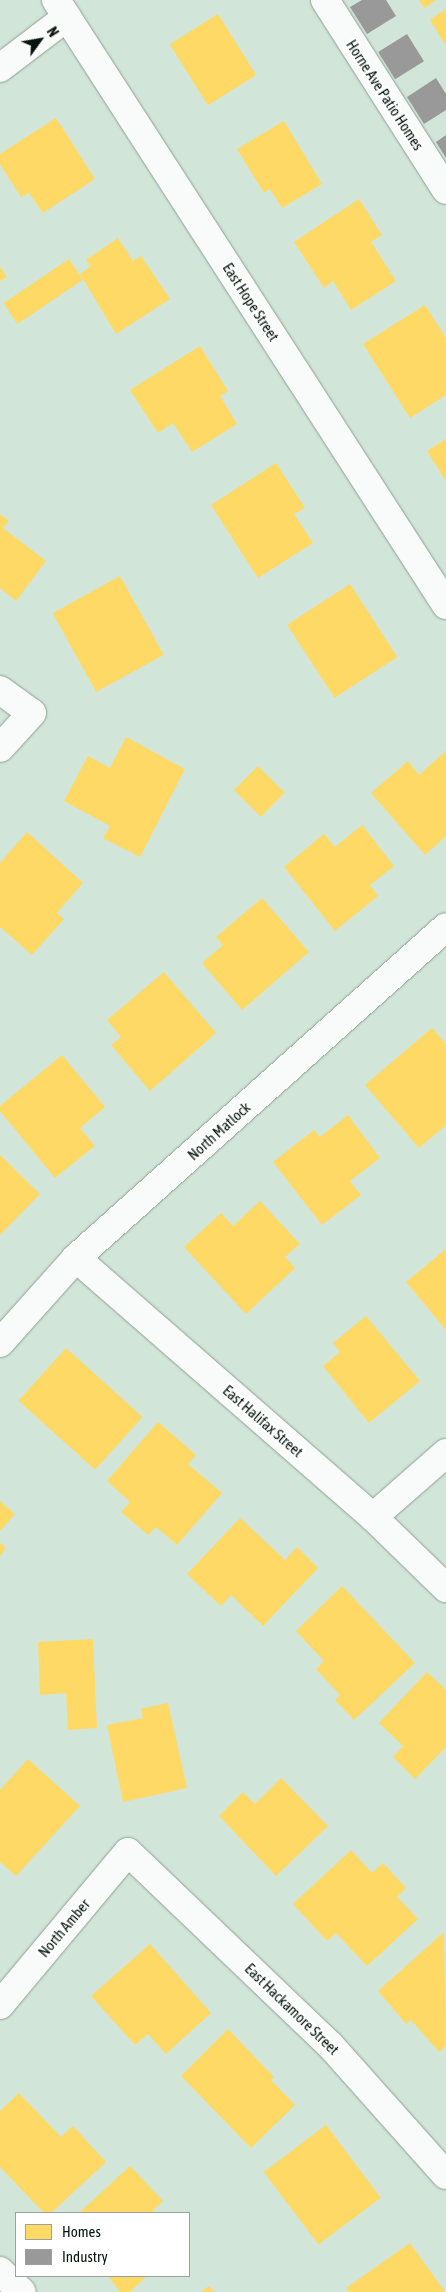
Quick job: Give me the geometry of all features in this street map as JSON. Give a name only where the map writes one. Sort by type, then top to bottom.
[{"type":"street","name":"Horne Ave Patio Homes","points":[[325,0],[446,190]]},
{"type":"street","points":[[0,68],[62,8]]},
{"type":"street","name":"East Hope Street","points":[[62,8],[446,605]]},
{"type":"street","points":[[0,690],[32,713],[0,748]]},
{"type":"street","name":"North Matlock","points":[[0,1343],[76,1258],[446,927]]},
{"type":"street","name":"East Halifax Street","points":[[76,1258],[373,1517],[446,1588]]},
{"type":"street","points":[[373,1517],[446,1453]]},
{"type":"street","name":"North Amber","points":[[0,2005],[128,1852]]},
{"type":"street","name":"East Hackamore Street","points":[[128,1852],[330,2045],[446,2175]]},
{"type":"street","points":[[0,2271],[22,2292]]},
{"type":"building: Homes","points":[[419,0],[436,0],[424,8]]},
{"type":"building: Homes","points":[[446,9],[446,46],[430,20]]},
{"type":"building: Homes","points":[[218,14],[256,75],[208,105],[170,44]]},
{"type":"building: Homes","points":[[56,118],[95,179],[43,213],[29,193],[21,197],[0,164],[0,154]]},
{"type":"building: Homes","points":[[284,121],[322,184],[282,208],[270,189],[264,193],[237,149]]},
{"type":"building: Homes","points":[[359,199],[382,235],[371,242],[396,281],[351,310],[333,281],[324,288],[294,242]]},
{"type":"building: Homes","points":[[118,238],[133,261],[141,256],[170,299],[116,334],[80,274],[91,266],[86,260]]},
{"type":"building: Homes","points":[[69,259],[83,280],[17,324],[4,303]]},
{"type":"building: Homes","points":[[0,267],[7,277],[0,281]]},
{"type":"building: Homes","points":[[425,305],[446,338],[446,395],[410,418],[363,344]]},
{"type":"building: Homes","points":[[200,346],[228,391],[220,396],[237,424],[192,452],[173,423],[158,433],[130,390]]},
{"type":"building: Homes","points":[[446,439],[446,481],[427,451]]},
{"type":"building: Homes","points":[[276,463],[305,508],[294,514],[313,543],[258,578],[211,505]]},
{"type":"building: Homes","points":[[0,514],[9,521],[3,528],[46,561],[16,601],[0,588]]},
{"type":"building: Homes","points":[[120,576],[164,655],[96,692],[53,613]]},
{"type":"building: Homes","points":[[350,584],[397,657],[334,698],[287,625]]},
{"type":"building: Homes","points":[[126,737],[185,769],[140,857],[103,838],[110,826],[64,801],[88,756],[110,768]]},
{"type":"building: Homes","points":[[446,751],[446,836],[425,855],[371,793],[408,761],[419,775]]},
{"type":"building: Homes","points":[[258,766],[285,793],[261,817],[234,790]]},
{"type":"building: Homes","points":[[362,825],[394,866],[370,885],[378,896],[335,931],[284,867],[324,834],[335,847]]},
{"type":"building: Homes","points":[[27,832],[83,883],[57,913],[64,919],[32,955],[0,927],[0,863]]},
{"type":"building: Homes","points":[[262,898],[309,952],[242,1010],[202,963],[223,945],[216,937]]},
{"type":"building: Homes","points":[[164,972],[216,1033],[150,1091],[111,1045],[121,1037],[107,1020]]},
{"type":"building: Homes","points":[[432,1028],[446,1044],[446,1125],[419,1148],[365,1085]]},
{"type":"building: Homes","points":[[62,1055],[105,1107],[80,1128],[95,1146],[55,1178],[0,1111],[0,1106]]},
{"type":"building: Homes","points":[[348,1115],[380,1158],[350,1181],[361,1195],[322,1225],[273,1162],[314,1130],[320,1137]]},
{"type":"building: Homes","points":[[0,1155],[40,1194],[0,1235]]},
{"type":"building: Homes","points":[[260,1201],[300,1244],[285,1257],[295,1268],[246,1314],[184,1247],[221,1213],[233,1226]]},
{"type":"building: Homes","points":[[446,1249],[446,1330],[406,1282]]},
{"type":"building: Homes","points":[[366,1316],[420,1381],[369,1423],[323,1366],[340,1352],[333,1343]]},
{"type":"building: Homes","points":[[66,1348],[143,1417],[95,1470],[18,1401]]},
{"type":"building: Homes","points":[[158,1422],[196,1455],[188,1464],[222,1493],[177,1545],[156,1527],[148,1535],[121,1512],[130,1502],[107,1481]]},
{"type":"building: Homes","points":[[0,1501],[15,1514],[0,1531]]},
{"type":"building: Homes","points":[[240,1518],[285,1560],[297,1547],[318,1568],[263,1626],[231,1595],[221,1606],[187,1574]]},
{"type":"building: Homes","points":[[0,1543],[6,1548],[0,1556]]},
{"type":"building: Homes","points":[[342,1586],[415,1663],[354,1720],[335,1700],[340,1695],[316,1669],[324,1661],[296,1631]]},
{"type":"building: Homes","points":[[93,1639],[97,1728],[68,1730],[66,1693],[40,1695],[38,1642]]},
{"type":"building: Homes","points":[[427,1672],[446,1690],[446,1747],[415,1779],[393,1757],[403,1746],[379,1723]]},
{"type":"building: Homes","points":[[168,1703],[187,1788],[123,1802],[107,1725],[143,1718],[141,1709]]},
{"type":"building: Homes","points":[[28,1759],[80,1806],[16,1876],[0,1862],[0,1790]]},
{"type":"building: Homes","points":[[281,1778],[328,1826],[276,1876],[219,1816],[243,1792],[255,1804]]},
{"type":"building: Homes","points":[[351,1850],[372,1873],[383,1863],[406,1888],[397,1897],[418,1919],[367,1966],[336,1933],[327,1941],[293,1904]]},
{"type":"building: Homes","points":[[444,1932],[446,2046],[439,2052],[411,2020],[406,2024],[378,1991]]},
{"type":"building: Homes","points":[[150,1944],[211,2013],[166,2054],[148,2034],[135,2045],[91,1996]]},
{"type":"building: Homes","points":[[228,2029],[274,2077],[271,2080],[295,2105],[251,2148],[181,2076]]},
{"type":"building: Homes","points":[[19,2093],[61,2137],[73,2126],[106,2162],[52,2212],[43,2212],[0,2167],[0,2111]]},
{"type":"building: Homes","points":[[326,2125],[381,2198],[318,2245],[264,2172]]},
{"type":"building: Homes","points":[[130,2166],[163,2201],[153,2210],[155,2212],[80,2212]]},
{"type":"building: Homes","points":[[410,2243],[445,2292],[349,2292],[346,2288]]},
{"type":"building: Homes","points":[[109,2277],[146,2277],[130,2292],[120,2292]]},
{"type":"building: Homes","points":[[209,2286],[214,2292],[201,2292]]},
{"type":"building: Industry","points":[[362,0],[386,0],[396,16],[367,34],[350,7]]},
{"type":"building: Industry","points":[[407,34],[424,61],[395,79],[378,52]]},
{"type":"building: Industry","points":[[436,78],[446,94],[446,110],[424,124],[407,97]]},
{"type":"building: Industry","points":[[446,135],[446,158],[436,142]]}]
